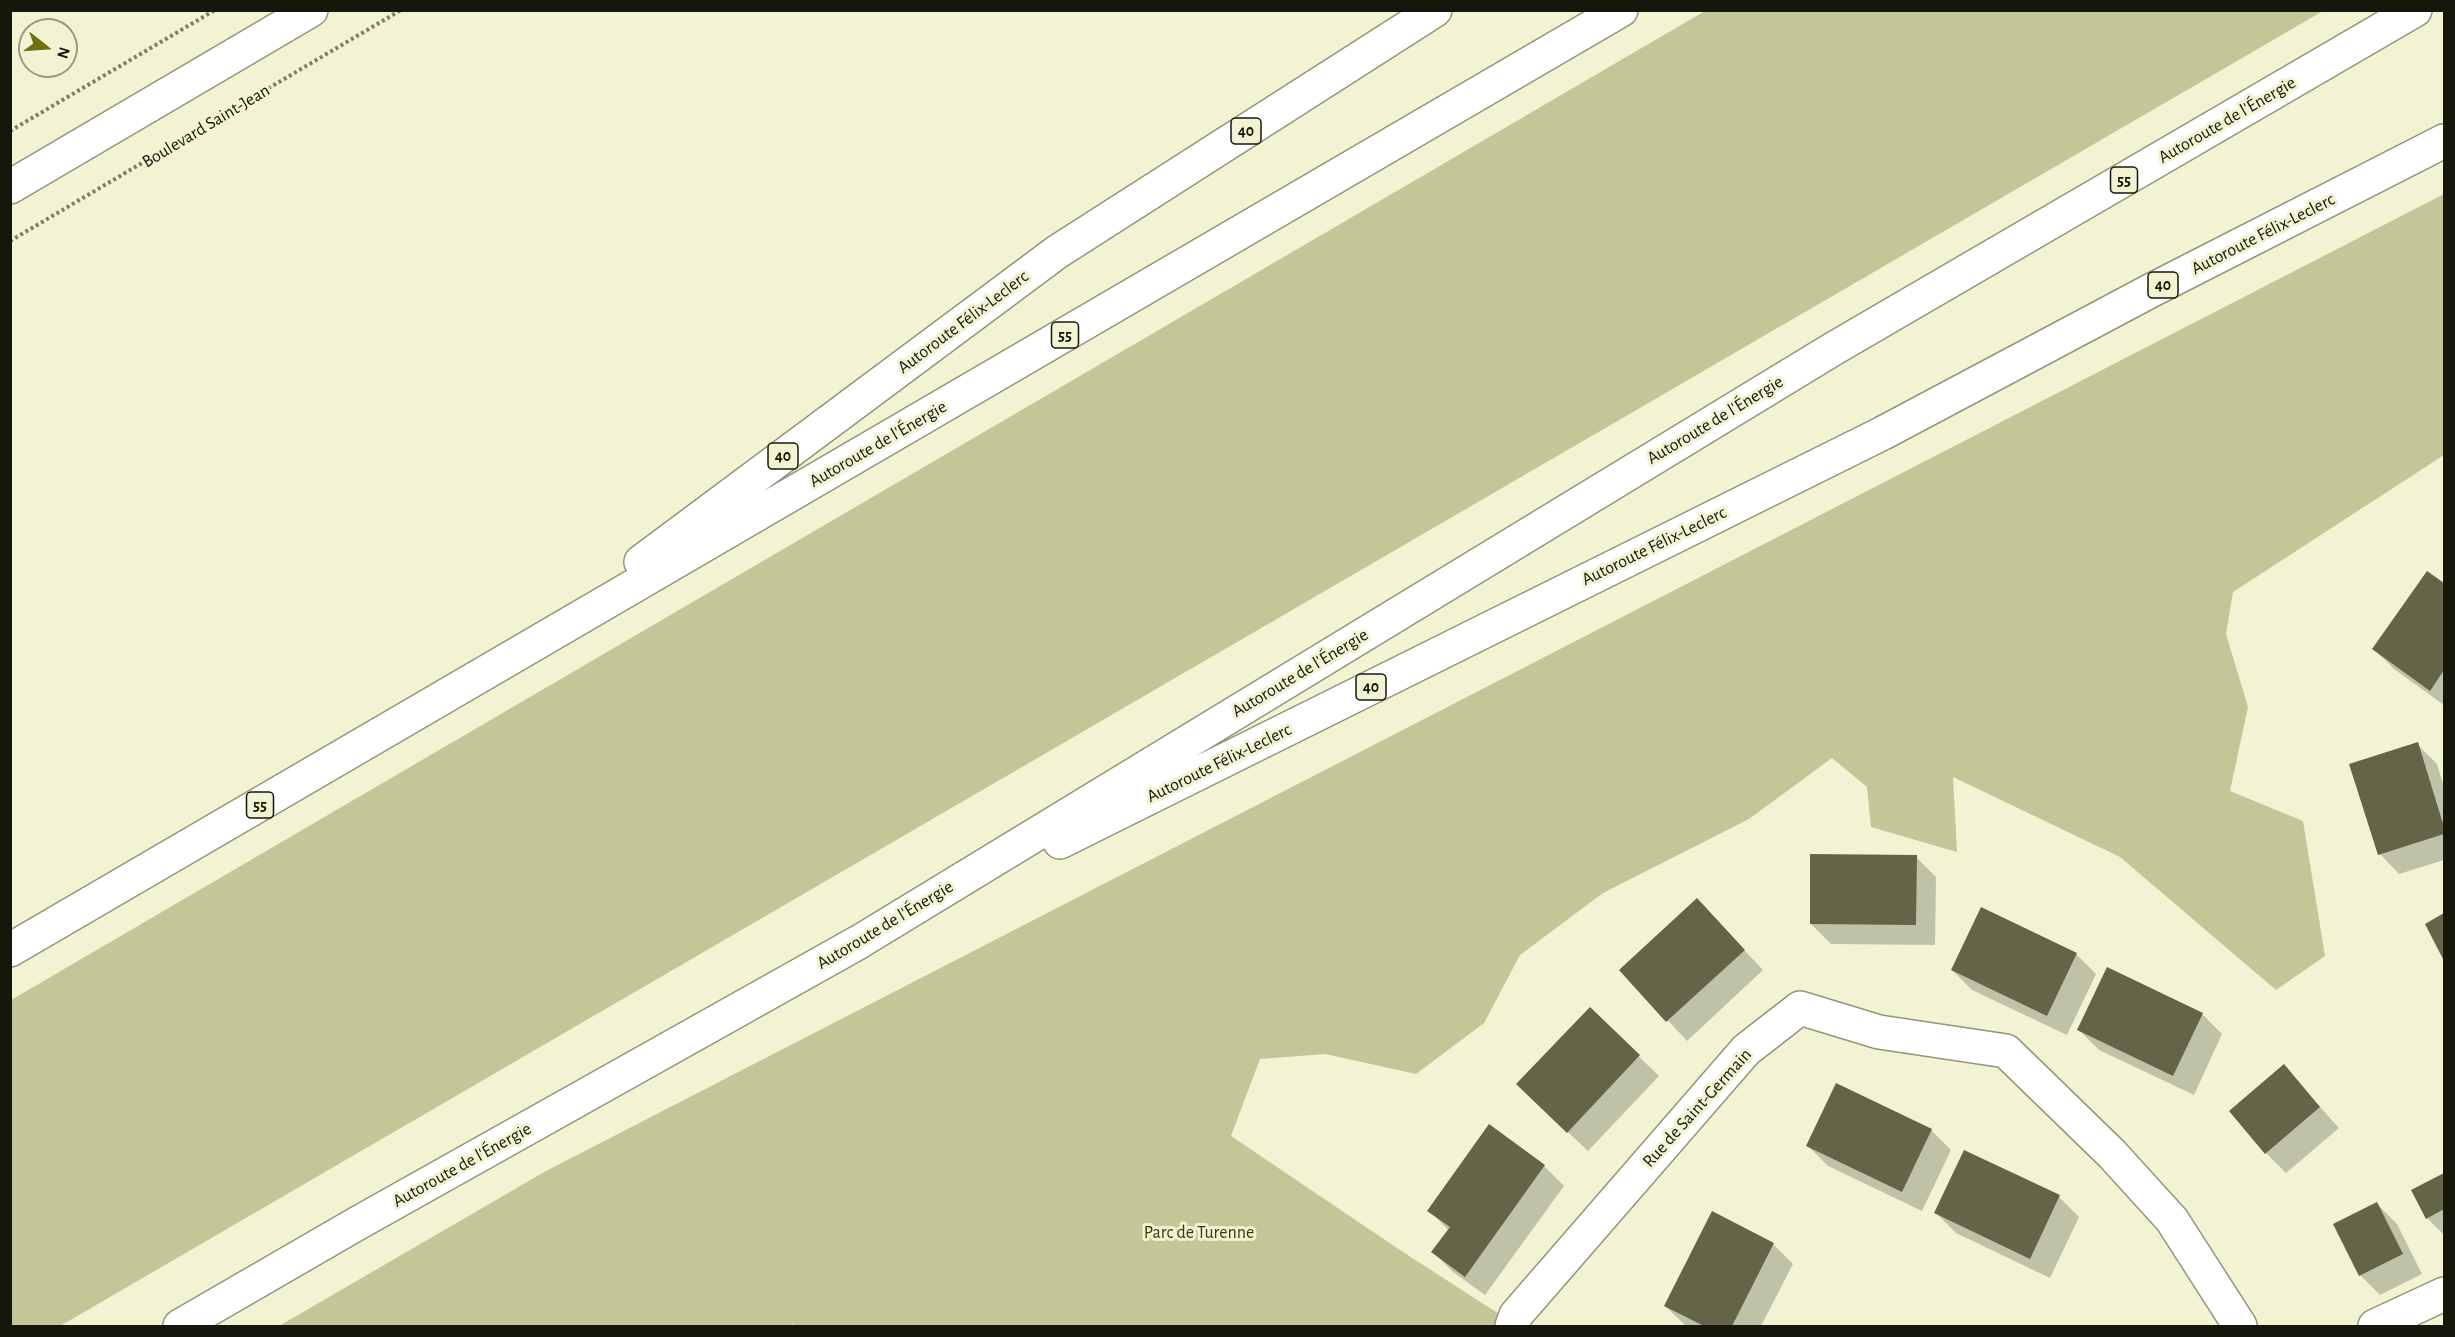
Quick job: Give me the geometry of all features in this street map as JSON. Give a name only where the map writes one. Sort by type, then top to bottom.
[{"type":"main road","points":[[10,187],[311,10]]},
{"type":"main road","name":"Autoroute Félix-Leclerc","points":[[509,659],[1057,252],[1435,10]]},
{"type":"main road","name":"Autoroute de l'Énergie","points":[[10,950],[1622,10]]},
{"type":"main road","name":"Autoroute de l'Énergie","points":[[180,1326],[369,1217],[859,942],[1833,349],[2415,10]]},
{"type":"main road","name":"Autoroute Félix-Leclerc","points":[[859,942],[1883,433],[2152,290],[2445,141]]},
{"type":"main road","name":"Rue de Saint-Germain","points":[[1512,1326],[1516,1316],[1746,1050],[1800,1008],[1879,1032],[2007,1051],[2112,1155],[2172,1220],[2240,1326]]},
{"type":"main road","points":[[2375,1326],[2445,1294]]},
{"type":"path","points":[[10,131],[215,10]]},
{"type":"path","name":"Boulevard Saint-Jean","points":[[10,241],[401,10]]},
{"type":"green space","points":[[1705,11],[2323,11],[60,1326],[11,1326],[11,1000]]},
{"type":"green space","name":"Parc de Turenne","points":[[2444,194],[2444,455],[2233,592],[2226,634],[2248,707],[2230,791],[2303,821],[2325,956],[2276,990],[2120,857],[1953,777],[1957,852],[1871,827],[1867,787],[1832,758],[1749,819],[1603,893],[1520,955],[1484,1023],[1416,1074],[1325,1054],[1260,1059],[1231,1136],[1513,1323],[1512,1326],[794,1326],[793,1324],[789,1326],[279,1326],[546,1171]]},
{"type":"building","points":[[2427,571],[2444,583],[2444,670],[2430,691],[2372,649]]},
{"type":"building","points":[[2418,742],[2444,827],[2444,834],[2378,855],[2349,764]]},
{"type":"building","points":[[1810,854],[1917,855],[1916,925],[1810,924]]},
{"type":"building","points":[[1697,898],[1745,950],[1666,1022],[1619,970]]},
{"type":"building","points":[[1981,907],[2077,953],[2047,1016],[1951,970]]},
{"type":"building","points":[[2444,913],[2444,961],[2425,924]]},
{"type":"building","points":[[2107,967],[2203,1013],[2173,1076],[2077,1030]]},
{"type":"building","points":[[1590,1007],[1640,1055],[1567,1133],[1516,1084]]},
{"type":"building","points":[[2284,1064],[2320,1107],[2265,1154],[2229,1111]]},
{"type":"building","points":[[1836,1083],[1932,1129],[1902,1192],[1806,1146]]},
{"type":"building","points":[[1489,1124],[1545,1165],[1465,1277],[1431,1252],[1450,1227],[1427,1211]]},
{"type":"building","points":[[1964,1150],[2060,1195],[2030,1259],[1934,1213]]},
{"type":"building","points":[[2444,1173],[2444,1209],[2426,1219],[2411,1190]]},
{"type":"building","points":[[2377,1202],[2403,1254],[2359,1276],[2333,1224]]},
{"type":"building","points":[[1712,1211],[1774,1243],[1732,1326],[1704,1326],[1664,1306]]}]
